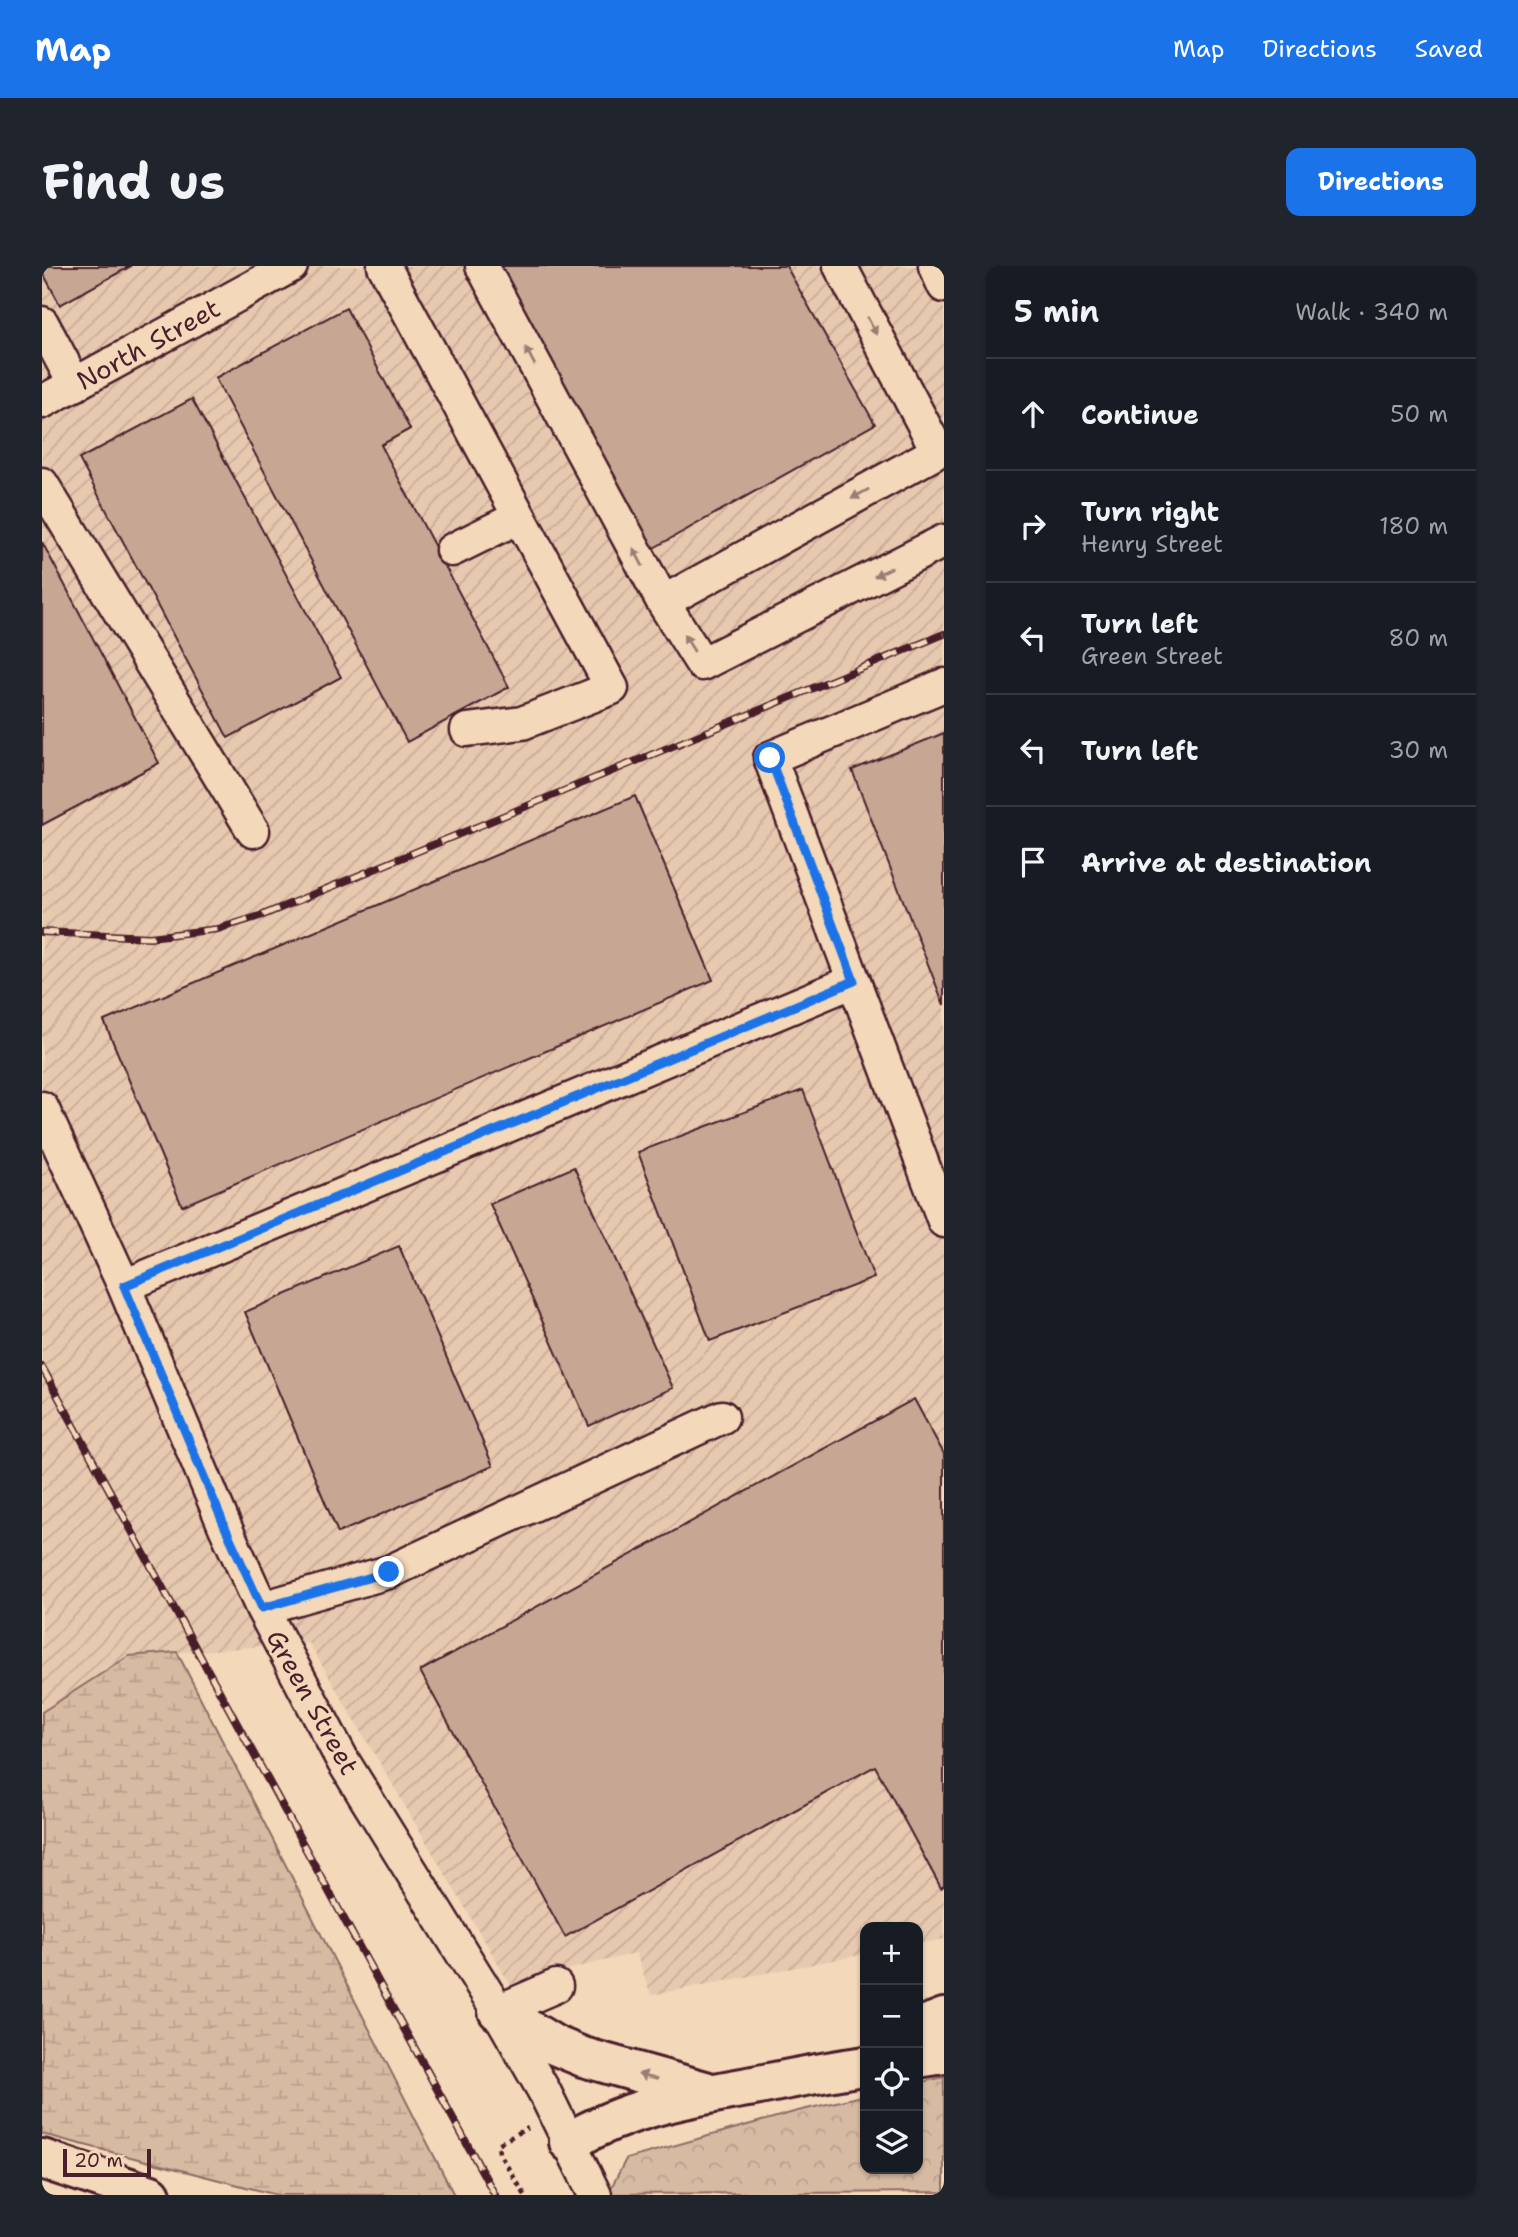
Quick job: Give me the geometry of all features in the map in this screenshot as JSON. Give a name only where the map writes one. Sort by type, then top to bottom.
[{"type":"highway","points":[[498,2011],[554,2045],[583,2057],[714,2093]]},
{"type":"highway","points":[[923,2026],[944,2018]]},
{"type":"highway","points":[[799,2076],[860,2051]]},
{"type":"highway","points":[[923,2057],[944,2054]]},
{"type":"highway","points":[[569,2142],[595,2126],[634,2111],[799,2076],[860,2067]]},
{"type":"highway","points":[[42,2159],[151,2195]]},
{"type":"street","name":"North Street","points":[[42,402],[291,266]]},
{"type":"street","points":[[384,266],[612,688],[522,723],[467,730]]},
{"type":"street","points":[[482,266],[663,602],[702,664],[944,541]]},
{"type":"street","points":[[663,602],[939,454],[840,266]]},
{"type":"street","points":[[936,266],[944,286]]},
{"type":"street","points":[[42,323],[75,385]]},
{"type":"street","points":[[42,484],[253,831]]},
{"type":"street","points":[[452,550],[520,517]]},
{"type":"street","points":[[944,685],[770,758],[944,1221]]},
{"type":"street","points":[[124,1286],[854,981]]},
{"type":"street","name":"Green Street","points":[[42,1108],[124,1286],[225,1527],[262,1608],[344,1760],[544,2091],[595,2195]]},
{"type":"street","points":[[262,1608],[389,1572],[722,1417]]},
{"type":"street","points":[[498,2011],[555,1986]]},
{"type":"path","points":[[524,2195],[499,2153],[498,2144],[528,2128]]},
{"type":"shaded area","points":[[42,266],[944,266],[944,1939],[923,1943],[923,1922],[860,1922],[860,1955],[651,1995],[636,1953],[510,1984],[309,1643],[129,1656],[42,1712]]},
{"type":"green space","points":[[177,1652],[454,2195],[277,2195],[42,2134],[42,1712],[129,1656]]},
{"type":"green space","points":[[944,2077],[944,2192],[608,2194],[626,2159],[860,2096],[860,2174],[923,2174],[923,2082]]},
{"type":"building","points":[[42,266],[131,266],[60,305]]},
{"type":"building","points":[[498,266],[786,266],[875,424],[652,549]]},
{"type":"building","points":[[346,308],[410,429],[381,445],[509,687],[407,742],[215,378]]},
{"type":"building","points":[[192,399],[341,677],[228,738],[79,459]]},
{"type":"building","points":[[42,542],[159,763],[42,825]]},
{"type":"building","points":[[944,733],[944,1005],[852,770]]},
{"type":"building","points":[[635,796],[713,980],[182,1206],[104,1021]]},
{"type":"building","points":[[803,1090],[874,1278],[710,1341],[638,1152]]},
{"type":"building","points":[[574,1167],[673,1388],[589,1426],[490,1204]]},
{"type":"building","points":[[399,1246],[493,1466],[338,1533],[245,1312]]},
{"type":"building","points":[[914,1399],[944,1454],[944,1886],[941,1888],[875,1766],[565,1937],[420,1671]]},
{"type":"railway","points":[[42,932],[150,937],[218,929],[263,915],[944,634]]},
{"type":"railway","points":[[42,1367],[495,2195]]},
{"type":"route","points":[[389,1572],[262,1608],[225,1527],[124,1286],[854,981],[770,758]]}]
